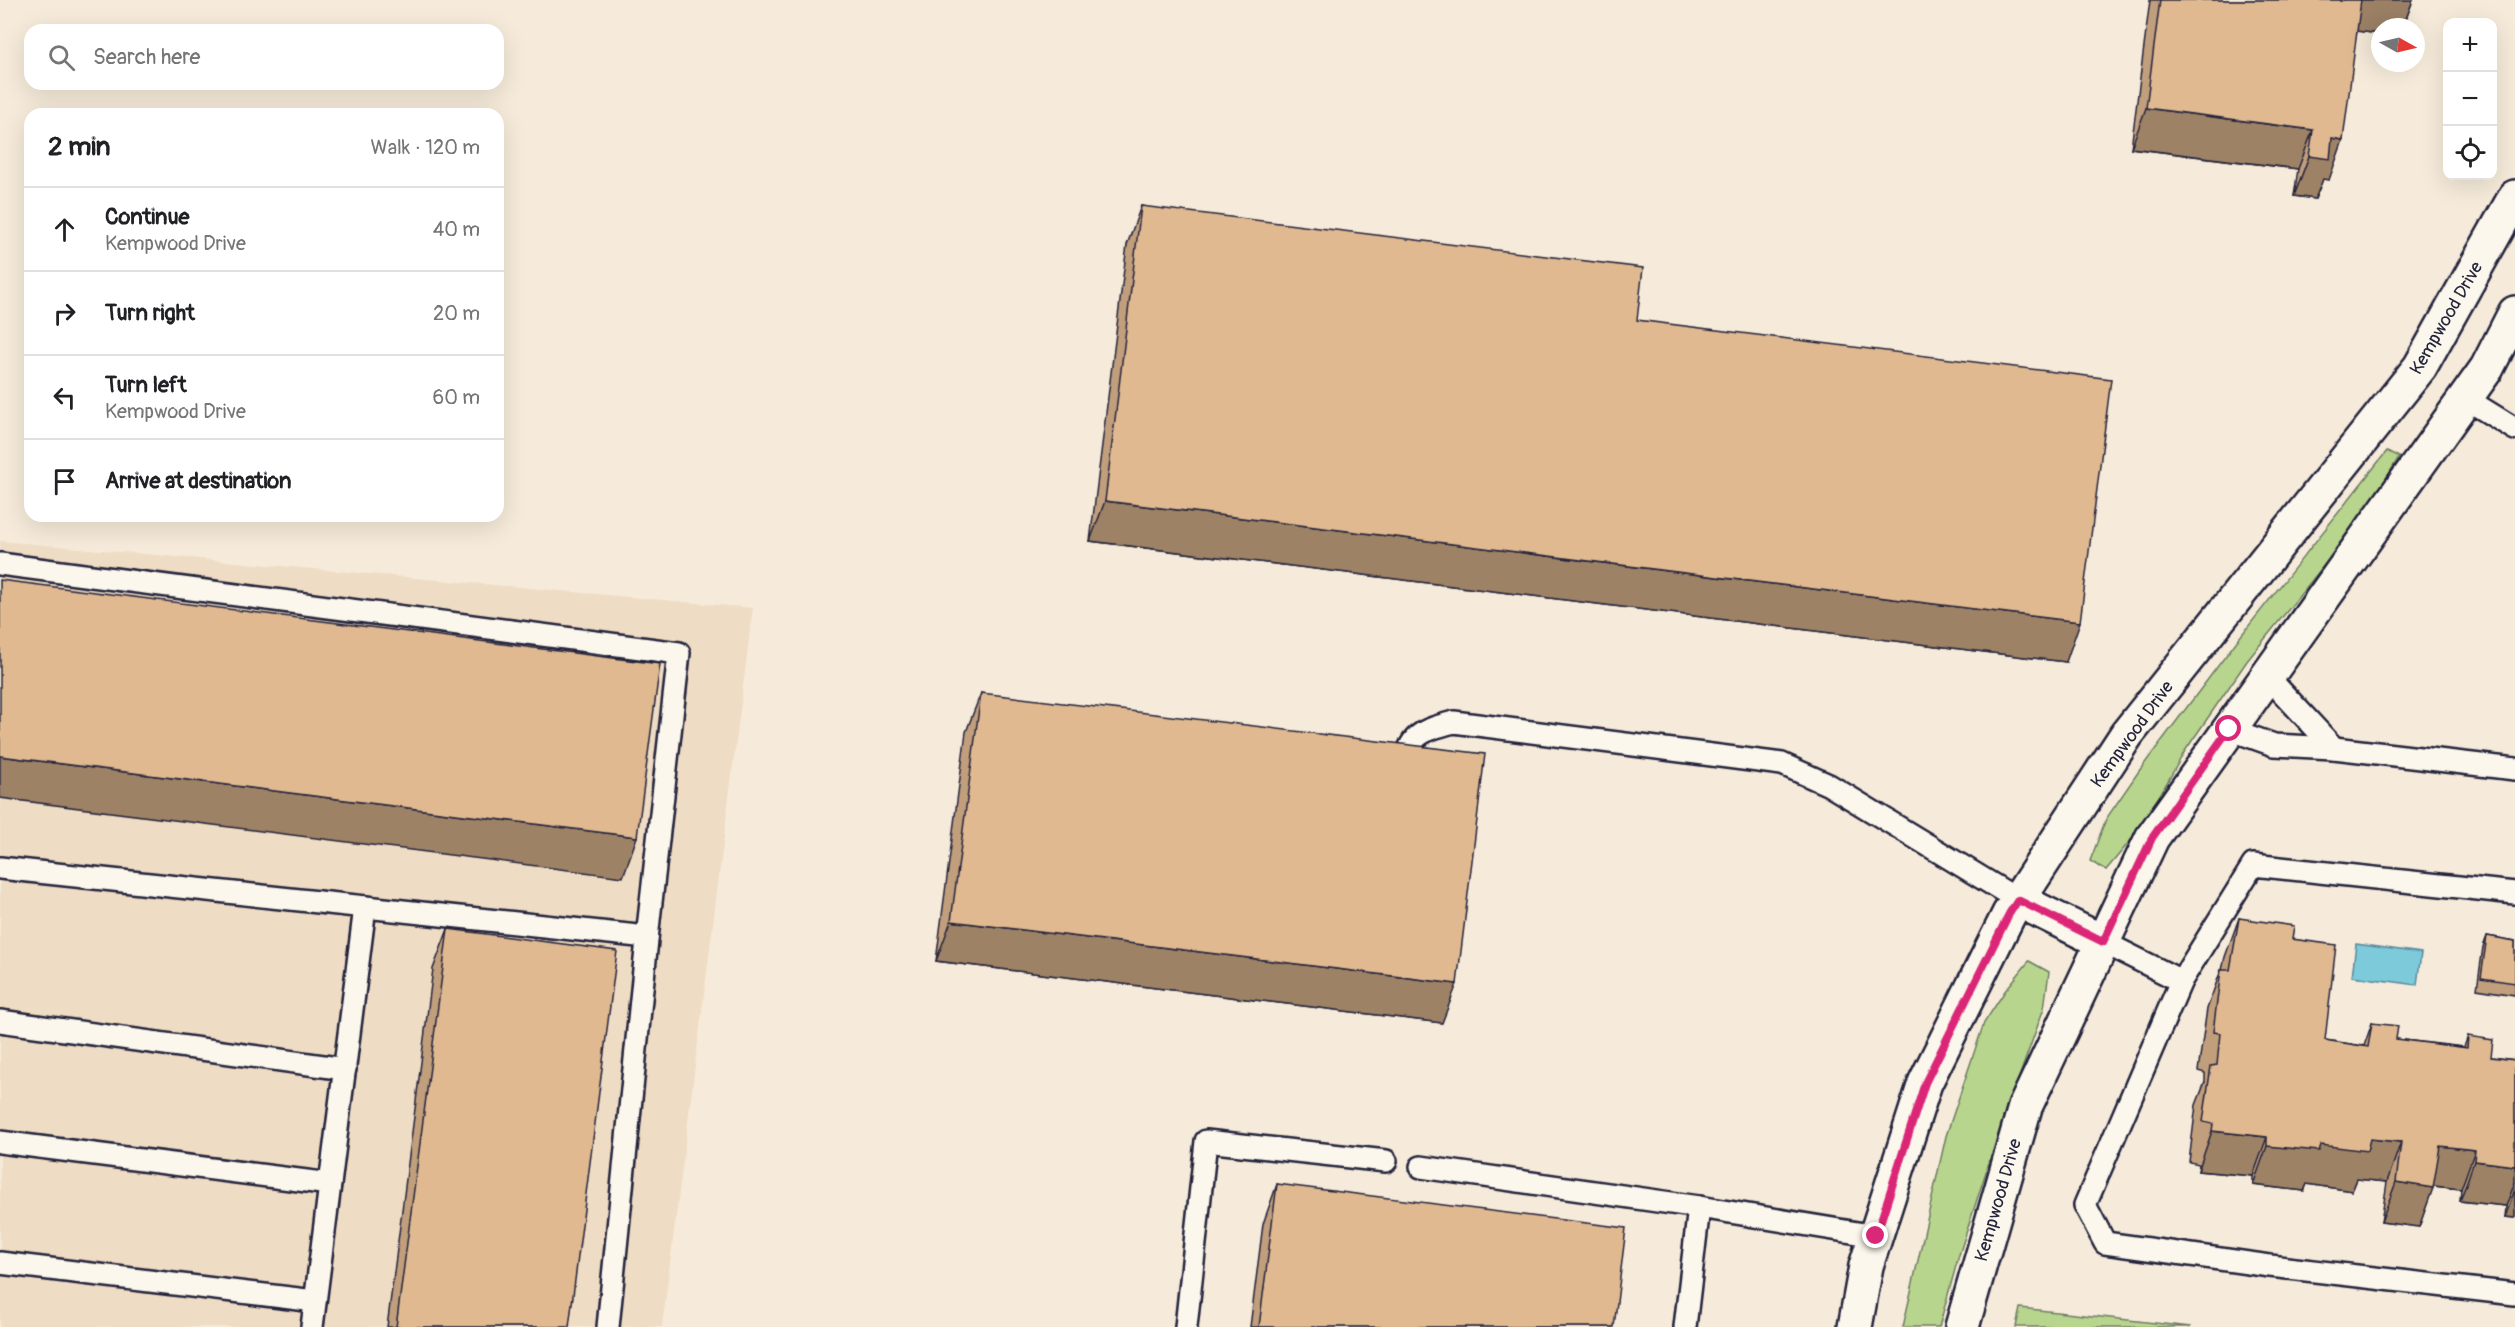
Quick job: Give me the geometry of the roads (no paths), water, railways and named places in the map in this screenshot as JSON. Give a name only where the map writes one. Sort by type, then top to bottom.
[{"type":"main road","name":"Kempwood Drive","points":[[1855,1327],[1866,1266],[1925,1083],[2009,914],[2127,734],[2420,367],[2515,197]]},
{"type":"main road","name":"Kempwood Drive","points":[[1962,1327],[2025,1107],[2152,838],[2487,368],[2515,314]]},
{"type":"main road","points":[[2018,900],[2103,942]]},
{"type":"lane","points":[[2465,398],[2515,429]]},
{"type":"lane","points":[[0,564],[678,653],[608,1327]]},
{"type":"lane","points":[[2267,676],[2334,748]]},
{"type":"lane","points":[[1401,784],[1406,752],[1422,730],[1454,722],[1782,764],[1829,785],[2018,900]]},
{"type":"lane","points":[[2229,729],[2274,745],[2334,748],[2515,769]]},
{"type":"lane","points":[[2515,893],[2253,865],[2181,981],[2085,1205],[2105,1244],[2270,1266],[2515,1294]]},
{"type":"lane","points":[[0,868],[647,937]]},
{"type":"lane","points":[[312,1327],[365,907]]},
{"type":"lane","points":[[2103,942],[2181,981]]},
{"type":"lane","points":[[0,1021],[345,1068]]},
{"type":"lane","points":[[1186,1327],[1206,1141],[1386,1161]]},
{"type":"lane","points":[[0,1142],[330,1184]]},
{"type":"lane","points":[[1420,1167],[1699,1207],[1876,1236]]},
{"type":"lane","points":[[1685,1327],[1699,1207]]},
{"type":"lane","points":[[0,1263],[315,1301]]},
{"type":"water","points":[[2356,944],[2421,953],[2417,985],[2352,976]]}]
